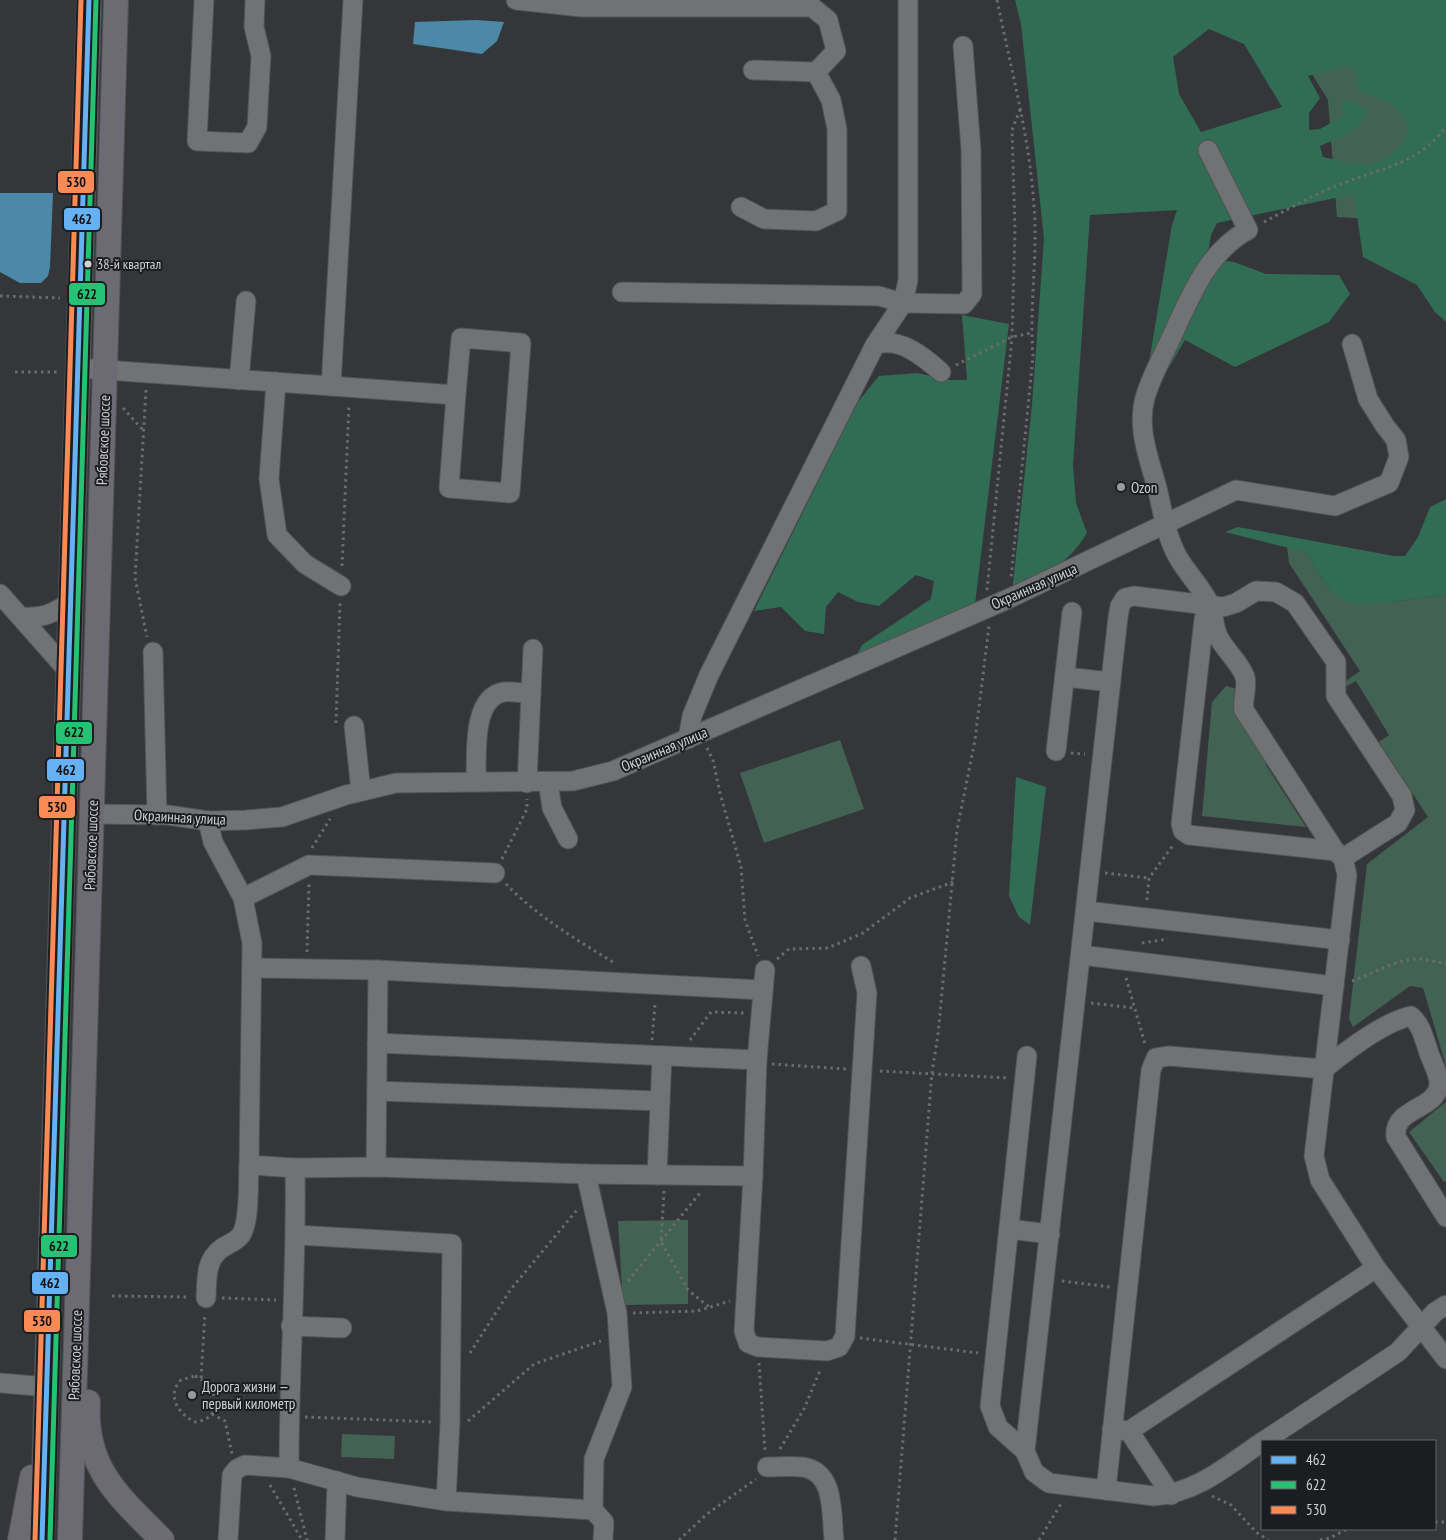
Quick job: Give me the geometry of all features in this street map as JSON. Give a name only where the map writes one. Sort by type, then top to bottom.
[{"type":"main road","name":"Рябовское шоссе","points":[[42,1540],[71,602],[70,370],[90,0]]},
{"type":"main road","name":"Рябовское шоссе","points":[[70,1540],[116,0]]},
{"type":"main road","points":[[77,1300],[87,1343],[88,1430],[95,1459],[101,1473],[116,1492],[162,1540]]},
{"type":"main road","points":[[20,1540],[47,1392]]},
{"type":"street","points":[[204,0],[197,141],[248,143],[257,127],[261,56],[254,27],[255,0]]},
{"type":"street","points":[[340,387],[354,0]]},
{"type":"street","points":[[516,0],[581,7],[812,7],[828,20],[836,51],[816,72],[753,70]]},
{"type":"street","points":[[693,736],[692,716],[709,675],[875,345],[903,303],[908,280],[908,0]]},
{"type":"street","points":[[622,292],[879,296],[903,303],[964,304],[972,294],[971,150],[963,46]]},
{"type":"street","points":[[741,207],[764,219],[816,221],[837,211],[837,129],[830,100],[816,72]]},
{"type":"street","points":[[1208,150],[1248,230],[1233,238],[1206,268],[1180,318],[1145,399],[1142,421],[1145,449],[1156,485],[1164,526],[1179,559],[1210,604],[1212,622],[1218,637],[1244,676],[1246,687],[1242,699],[1244,710],[1339,855],[1347,875],[1314,1156],[1320,1180],[1376,1268],[1446,1359]]},
{"type":"street","points":[[239,380],[246,301]]},
{"type":"street","points":[[461,338],[521,343],[510,493],[450,488],[456,395],[461,338]]},
{"type":"street","points":[[875,345],[884,341],[918,352],[941,372]]},
{"type":"street","name":"Окраинная улица","points":[[92,814],[156,815],[208,821],[282,817],[353,793],[396,784],[476,782],[527,784],[572,781],[613,771],[1008,599],[1196,511],[1236,490],[1334,506],[1389,483],[1400,456],[1396,440],[1368,399],[1352,344]]},
{"type":"street","points":[[70,370],[105,370],[143,379],[239,380],[456,395]]},
{"type":"street","points":[[276,382],[269,479],[277,535],[305,564],[341,586]]},
{"type":"street","points":[[1025,1451],[1111,682],[1120,606],[1125,598],[1134,596],[1210,604],[1223,607],[1236,603],[1256,591],[1276,592],[1295,603],[1336,662],[1336,696],[1402,796],[1405,810],[1398,823],[1339,855],[1189,835],[1182,831],[1181,824],[1204,619],[1210,604]]},
{"type":"street","points":[[0,594],[69,672]]},
{"type":"street","points":[[21,617],[40,618],[71,602]]},
{"type":"street","points":[[1056,751],[1072,612]]},
{"type":"street","points":[[527,784],[533,649]]},
{"type":"street","points":[[153,652],[159,702],[156,815]]},
{"type":"street","points":[[1064,676],[1111,682]]},
{"type":"street","points":[[476,782],[480,715],[486,703],[494,696],[504,692],[531,694]]},
{"type":"street","points":[[345,727],[353,793]]},
{"type":"street","points":[[548,782],[552,808],[568,839]]},
{"type":"street","points":[[206,1298],[209,1265],[214,1255],[234,1242],[241,1234],[245,1224],[249,1165],[253,968],[252,943],[243,898],[213,842],[208,821]]},
{"type":"street","points":[[243,898],[310,864],[495,873]]},
{"type":"street","points":[[1086,911],[1340,940]]},
{"type":"street","points":[[1081,955],[1334,986]]},
{"type":"street","points":[[765,970],[762,990],[744,1331],[748,1343],[758,1347],[828,1351],[839,1347],[845,1336],[867,993],[861,966]]},
{"type":"street","points":[[253,968],[378,970],[762,990]]},
{"type":"street","points":[[376,1167],[378,970]]},
{"type":"street","points":[[1106,1490],[1121,1430],[1128,1288],[1151,1070],[1156,1058],[1169,1056],[1324,1069],[1340,1056],[1399,1018],[1411,1016],[1420,1024],[1439,1084],[1434,1096],[1399,1120],[1395,1128],[1396,1138],[1446,1217]]},
{"type":"street","points":[[377,1043],[758,1060]]},
{"type":"street","points":[[661,1175],[660,1101],[664,1056]]},
{"type":"street","points":[[1027,1056],[990,1406],[998,1426],[1025,1451],[1034,1472],[1049,1483],[1154,1496],[1171,1495],[1198,1485],[1261,1443]]},
{"type":"street","points":[[377,1091],[660,1101]]},
{"type":"street","points":[[249,1165],[295,1168],[376,1167],[586,1174],[753,1176]]},
{"type":"street","points":[[289,1468],[291,1326],[296,1235],[295,1168]]},
{"type":"street","points":[[586,1174],[617,1313],[622,1387],[594,1459],[593,1510],[604,1522],[603,1540]]},
{"type":"street","points":[[1009,1229],[1050,1234]]},
{"type":"street","points":[[296,1235],[452,1244],[450,1423],[446,1501]]},
{"type":"street","points":[[1121,1430],[1376,1268]]},
{"type":"street","points":[[1266,1440],[1398,1352],[1435,1312],[1446,1305]]},
{"type":"street","points":[[291,1326],[342,1328]]},
{"type":"street","points":[[0,1383],[47,1392]]},
{"type":"street","points":[[1121,1430],[1171,1495]]},
{"type":"street","points":[[228,1540],[232,1475],[237,1469],[245,1465],[289,1468],[357,1487],[446,1501],[593,1510]]},
{"type":"street","points":[[767,1467],[804,1467],[818,1473],[828,1485],[834,1540]]},
{"type":"street","points":[[335,1540],[337,1481]]},
{"type":"path","points":[[997,0],[1028,141],[1034,207],[1036,261],[1031,333],[1031,376],[1008,599]]},
{"type":"path","points":[[895,1540],[932,1072],[938,1035],[957,830],[975,740],[990,620],[986,598],[1012,337],[1015,229],[1012,130],[1021,107]]},
{"type":"path","points":[[1248,230],[1343,183],[1416,157],[1432,144],[1446,126]]},
{"type":"path","points":[[0,296],[63,298]]},
{"type":"path","points":[[941,372],[1012,337],[1031,333]]},
{"type":"path","points":[[14,372],[70,370]]},
{"type":"path","points":[[143,379],[143,430],[135,578],[148,640],[153,652]]},
{"type":"path","points":[[340,387],[341,586],[345,727]]},
{"type":"path","points":[[116,401],[143,430]]},
{"type":"path","points":[[693,736],[713,760],[720,793],[742,867],[745,920],[752,942],[765,970],[789,949],[828,948],[863,933],[910,898],[952,882]]},
{"type":"path","points":[[1056,751],[1103,756]]},
{"type":"path","points":[[527,784],[527,809],[495,873],[524,903],[574,939],[630,972],[654,1004],[664,1056]]},
{"type":"path","points":[[307,968],[311,850],[353,793]]},
{"type":"path","points":[[1145,918],[1150,878],[1182,831]]},
{"type":"path","points":[[1090,871],[1150,878]]},
{"type":"path","points":[[1139,944],[1178,938]]},
{"type":"path","points":[[1334,986],[1408,960],[1422,959],[1446,963]]},
{"type":"path","points":[[1121,960],[1144,1043],[1156,1058]]},
{"type":"path","points":[[1076,1001],[1134,1008]]},
{"type":"path","points":[[664,1056],[712,1012],[761,1014]]},
{"type":"path","points":[[758,1060],[779,1066],[932,1072],[1024,1079]]},
{"type":"path","points":[[661,1175],[661,1242],[688,1290],[709,1308]]},
{"type":"path","points":[[611,1286],[629,1281],[714,1176]]},
{"type":"path","points":[[451,1376],[465,1360],[511,1289],[590,1194]]},
{"type":"path","points":[[1044,1279],[1128,1288]]},
{"type":"path","points":[[617,1313],[697,1311],[746,1296]]},
{"type":"path","points":[[202,1378],[206,1298]]},
{"type":"path","points":[[289,1416],[450,1423],[467,1422],[534,1364],[618,1334]]},
{"type":"path","points":[[845,1336],[995,1355]]},
{"type":"path","points":[[758,1347],[767,1467]]},
{"type":"path","points":[[195,1376],[202,1378],[213,1390],[215,1403],[212,1414],[203,1421],[195,1422],[179,1410],[174,1401],[174,1392],[181,1380],[195,1376]]},
{"type":"path","points":[[213,1390],[289,1393]]},
{"type":"path","points":[[212,1414],[225,1422],[237,1469]]},
{"type":"path","points":[[259,1466],[302,1540]]},
{"type":"path","points":[[289,1468],[308,1540]]},
{"type":"path","points":[[1198,1485],[1209,1495],[1231,1505],[1256,1532],[1268,1540]]},
{"type":"path","points":[[1039,1540],[1071,1486]]},
{"type":"path","points":[[1320,1540],[1330,1538],[1345,1530]]},
{"type":"green space","points":[[1015,0],[1446,0],[1446,322],[1435,312],[1417,285],[1363,257],[1354,194],[1217,223],[1211,235],[1207,259],[1234,262],[1266,274],[1339,275],[1350,294],[1329,322],[1235,367],[1185,340],[1165,374],[1145,386],[1172,225],[1177,210],[1090,215],[1073,465],[1076,503],[1087,533],[1071,554],[1063,561],[1012,593],[1032,405],[1044,239],[1021,24]],"holes":[[[1209,29],[1244,44],[1282,107],[1201,132],[1179,94],[1173,57]],[[1347,66],[1355,70],[1359,91],[1393,106],[1402,115],[1407,124],[1404,142],[1398,149],[1380,161],[1370,164],[1361,165],[1323,157],[1320,146],[1342,137],[1354,129],[1364,118],[1368,110],[1352,101],[1343,101],[1342,117],[1320,129],[1309,130],[1309,113],[1320,98],[1308,76]]]},
{"type":"green space","points":[[1446,0],[1446,224],[1337,217],[1328,100],[1268,3]]},
{"type":"green space","points":[[962,315],[1009,324],[975,604],[855,659],[862,645],[931,599],[934,581],[916,575],[879,606],[858,602],[838,592],[826,607],[824,634],[805,631],[781,607],[754,611],[857,403],[879,376],[917,373],[948,380],[967,380]]},
{"type":"green space","points":[[1446,499],[1446,597],[1441,595],[1392,602],[1353,604],[1332,593],[1305,552],[1225,532],[1238,527],[1394,556],[1405,556],[1418,537],[1430,507]]},
{"type":"green space","points":[[1287,547],[1305,552],[1332,593],[1392,602],[1441,595],[1446,597],[1446,1066],[1423,988],[1410,986],[1353,1027],[1349,1019],[1367,864],[1428,817],[1379,742],[1389,735],[1356,681],[1345,687],[1343,683],[1360,671],[1289,563]]},
{"type":"green space","points":[[1226,686],[1237,689],[1272,763],[1266,765],[1306,827],[1202,816],[1212,702]]},
{"type":"green space","points":[[840,740],[864,809],[764,843],[740,773]]},
{"type":"green space","points":[[1016,777],[1046,787],[1030,925],[1019,917],[1009,896]]},
{"type":"green space","points":[[1446,1102],[1446,1181],[1444,1182],[1409,1132]]},
{"type":"green space","points":[[688,1220],[688,1304],[623,1305],[618,1221]]},
{"type":"green space","points":[[342,1434],[395,1436],[394,1459],[341,1457]]},
{"type":"water","points":[[476,20],[504,22],[497,41],[482,54],[413,44],[415,22]]},
{"type":"water","points":[[0,193],[53,193],[50,267],[48,276],[41,283],[20,283],[0,272]]},
{"type":"transit line","name":"530","points":[[35,1540],[81,0]]},
{"type":"transit line","name":"462","points":[[42,1540],[89,0]]},
{"type":"transit line","name":"622","points":[[50,1540],[96,0]]},
{"type":"place","name":"38-й квартал","points":[[88,264]]},
{"type":"place","name":"Ozon","points":[[1121,487]]},
{"type":"place","name":"Дорога жизни — первый километр","points":[[192,1395]]}]
